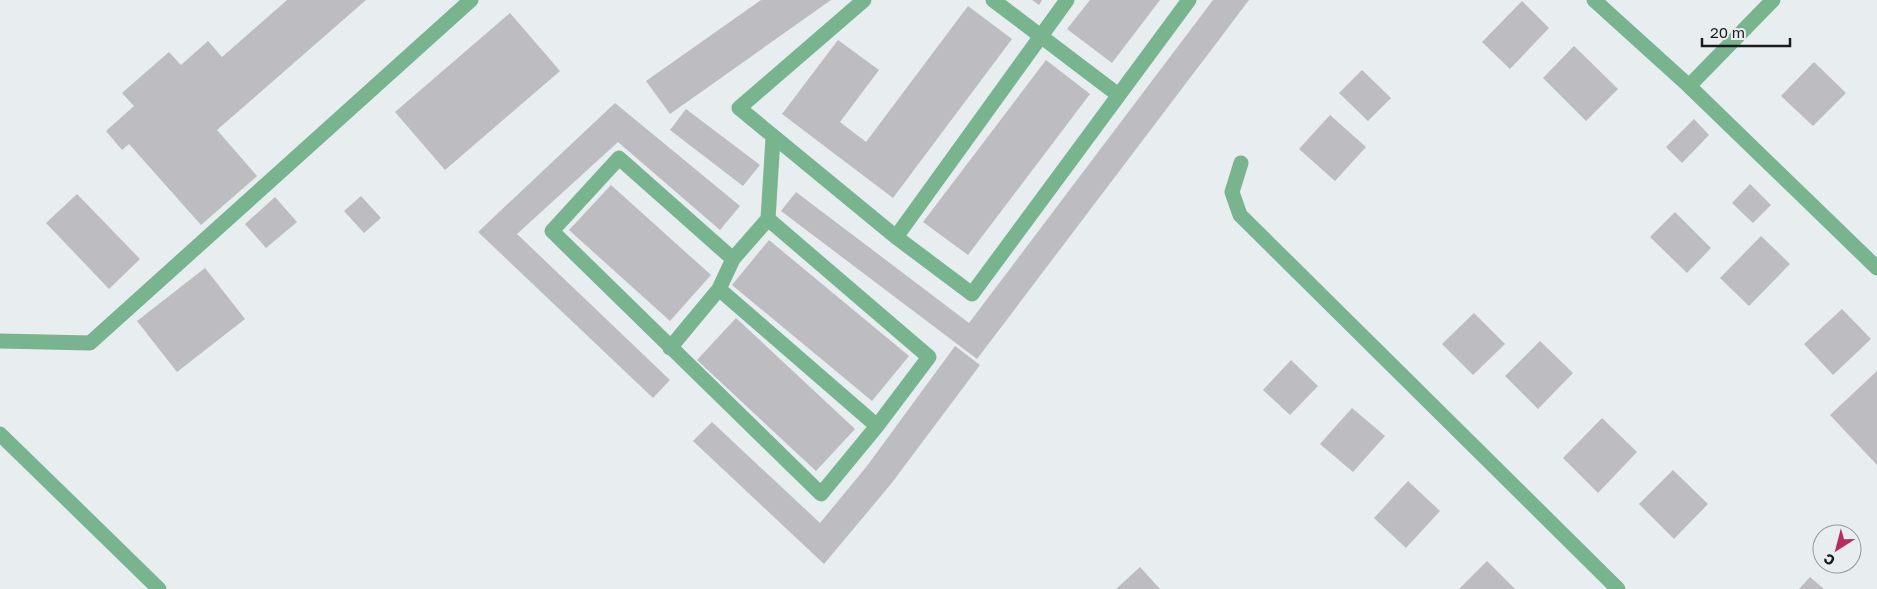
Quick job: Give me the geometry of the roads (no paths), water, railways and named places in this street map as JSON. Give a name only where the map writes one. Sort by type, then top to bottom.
[{"type":"street","points":[[0,341],[90,343],[471,0]]},
{"type":"street","points":[[864,0],[739,108],[773,138],[896,237],[972,294],[1189,0]]},
{"type":"street","points":[[993,0],[1118,94]]},
{"type":"street","points":[[896,237],[1067,0]]},
{"type":"street","points":[[1594,0],[1689,86],[1877,268]]},
{"type":"street","points":[[1689,86],[1773,0]]},
{"type":"street","points":[[670,348],[719,289],[733,259],[768,219],[773,138]]},
{"type":"street","points":[[733,259],[619,158],[552,231],[821,494],[878,426],[929,357],[768,219]]},
{"type":"street","points":[[1241,163],[1232,192],[1240,215],[1618,589]]},
{"type":"street","points":[[719,289],[878,426]]},
{"type":"street","points":[[0,434],[159,589]]}]
